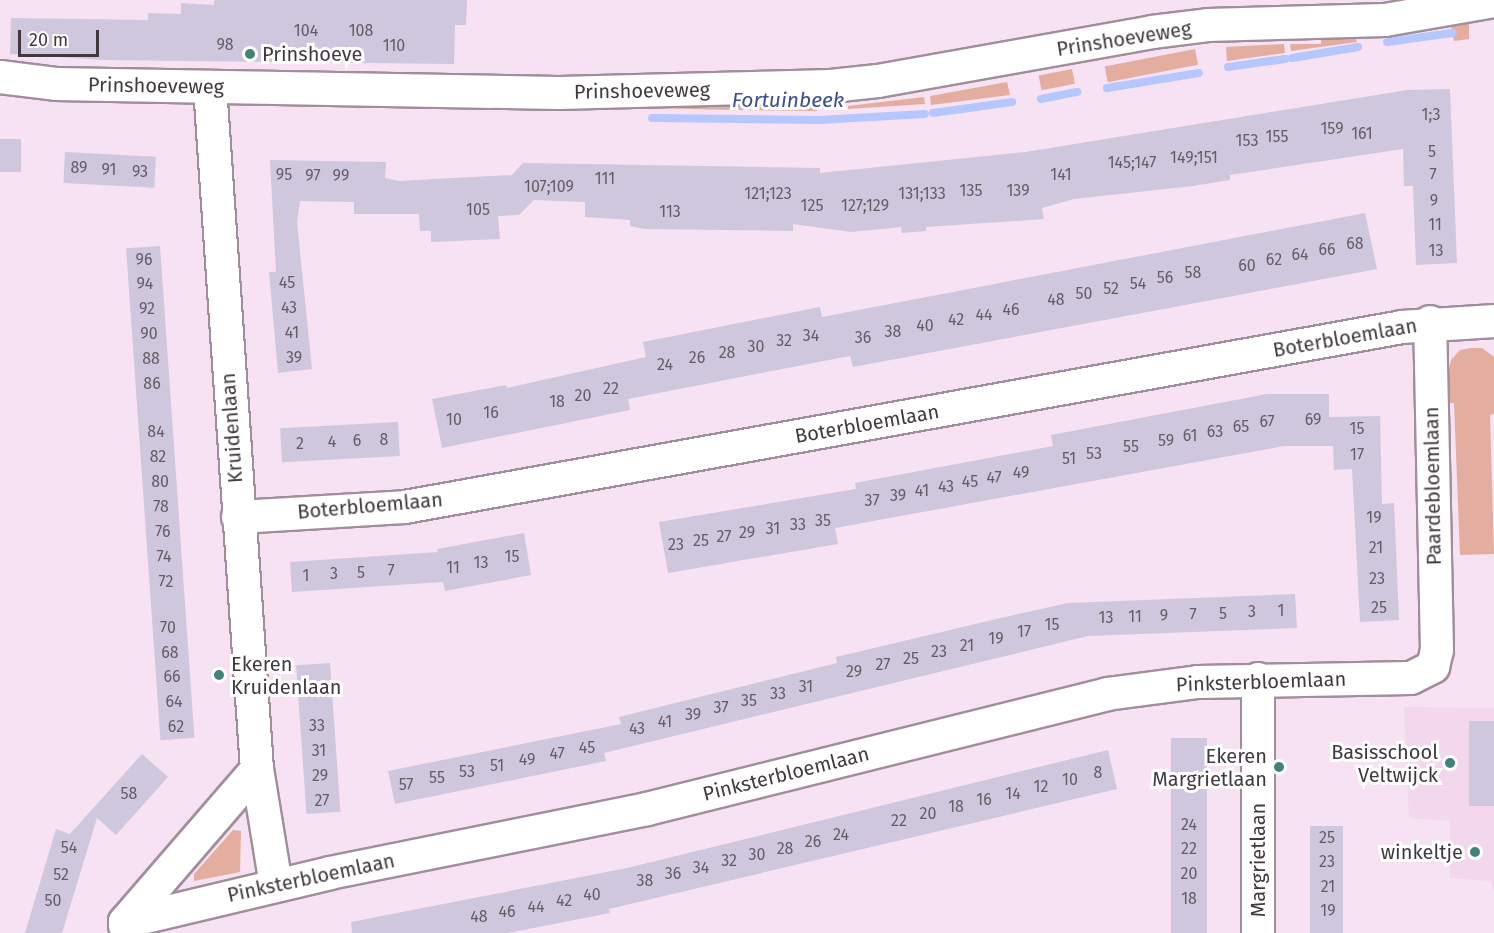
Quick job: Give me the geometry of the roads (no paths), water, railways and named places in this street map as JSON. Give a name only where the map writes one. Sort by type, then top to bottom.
[{"type":"street","name":"Prinshoeveweg","points":[[0,77],[56,84],[559,93],[831,86],[890,80],[1152,32],[1208,25],[1385,20],[1494,2]]},
{"type":"street","name":"Kruidenlaan","points":[[210,87],[256,769],[276,885]]},
{"type":"street","name":"Boterbloemlaan","points":[[238,517],[405,507],[1430,322],[1494,321]]},
{"type":"street","name":"Paardebloemlaan","points":[[1430,322],[1437,650]]},
{"type":"street","name":"Pinksterbloemlaan","points":[[125,927],[276,885],[647,809],[1107,694],[1258,679],[1411,678],[1433,668],[1437,650]]},
{"type":"street","name":"Margrietlaan","points":[[1258,679],[1258,933]]},
{"type":"street","points":[[125,927],[256,769]]},
{"type":"waterway","name":"Fortuinbeek","points":[[1387,42],[1452,33]]},
{"type":"waterway","name":"Fortuinbeek","points":[[1292,58],[1358,47]]},
{"type":"waterway","name":"Fortuinbeek","points":[[1228,67],[1285,59]]},
{"type":"waterway","name":"Fortuinbeek","points":[[1107,88],[1199,73]]},
{"type":"waterway","name":"Fortuinbeek","points":[[1041,99],[1077,92]]},
{"type":"waterway","name":"Fortuinbeek","points":[[933,113],[1012,102]]},
{"type":"waterway","name":"Fortuinbeek","points":[[652,118],[819,120],[925,114]]},
{"type":"place","name":"Prinshoeve","points":[[250,54]]},
{"type":"place","name":"Ekeren Kruidenlaan","points":[[219,675]]},
{"type":"place","name":"Basisschool Veltwijck","points":[[1450,763]]},
{"type":"place","name":"Ekeren Margrietlaan","points":[[1279,767]]},
{"type":"place","name":"winkeltje","points":[[1475,852]]}]
